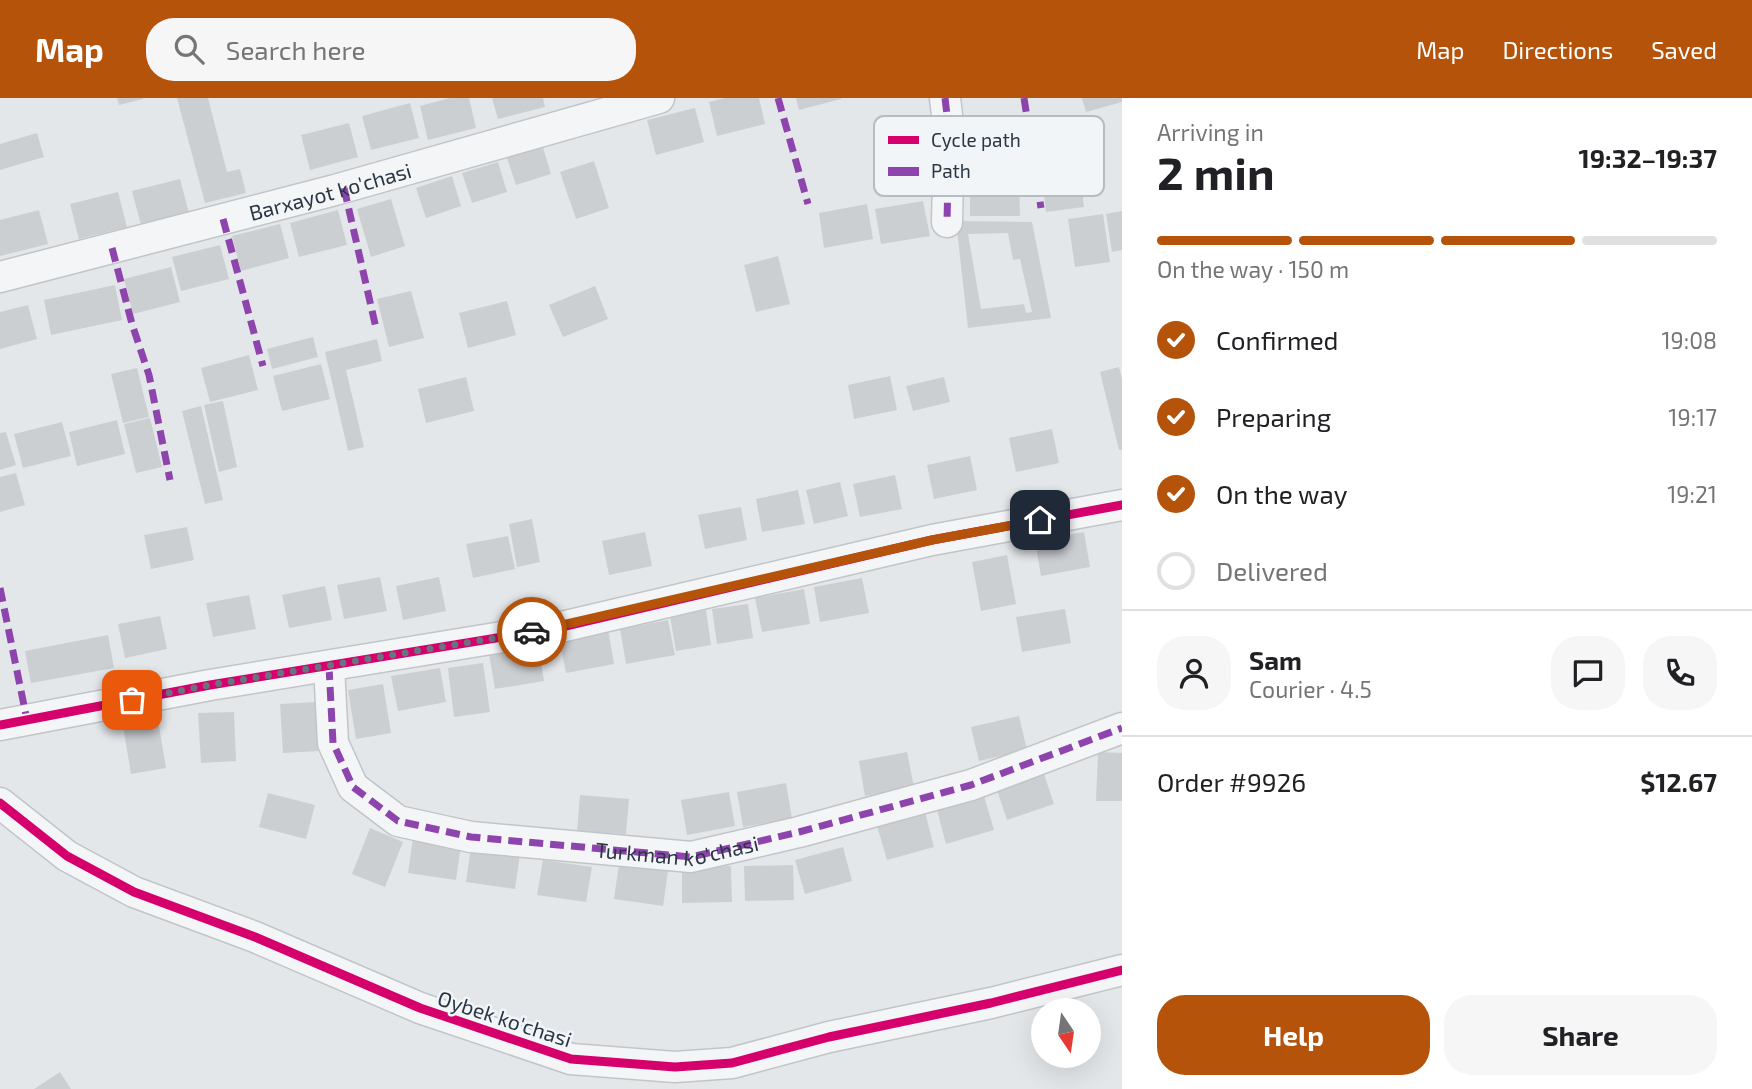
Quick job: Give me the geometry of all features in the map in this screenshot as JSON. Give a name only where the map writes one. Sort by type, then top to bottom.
[{"type":"street","name":"Barxayot ko'chasi","points":[[0,277],[335,190],[659,98]]},
{"type":"street","points":[[944,98],[947,116]]},
{"type":"street","points":[[947,222],[948,196]]},
{"type":"street","points":[[0,726],[210,685],[557,628],[932,540],[1122,505]]},
{"type":"street","name":"Turkman ko'chasi","points":[[329,666],[333,743],[352,787],[398,821],[471,837],[691,857],[799,832],[971,785],[1122,728]]},
{"type":"street","name":"Oybek ko'chasi","points":[[0,803],[67,856],[134,892],[255,937],[420,1008],[571,1059],[674,1067],[732,1063],[829,1037],[990,1003],[1122,970]]},
{"type":"building","points":[[117,98],[143,98],[143,99],[119,105]]},
{"type":"building","points":[[177,98],[208,98],[227,172],[240,169],[246,193],[205,203]]},
{"type":"building","points":[[450,98],[469,98],[476,128],[428,140],[420,106]]},
{"type":"building","points":[[492,98],[543,98],[545,107],[498,119]]},
{"type":"building","points":[[725,98],[759,98],[765,124],[717,136],[709,102]]},
{"type":"building","points":[[796,98],[841,98],[841,99],[799,110]]},
{"type":"building","points":[[1082,98],[1122,98],[1122,102],[1086,112]]},
{"type":"building","points":[[410,103],[419,138],[371,150],[362,116]]},
{"type":"building","points":[[695,108],[704,142],[656,155],[647,120]]},
{"type":"building","points":[[349,123],[358,157],[310,170],[301,135]]},
{"type":"building","points":[[37,133],[44,157],[0,170],[0,144]]},
{"type":"building","points":[[542,144],[551,174],[516,185],[506,155]]},
{"type":"building","points":[[594,161],[609,208],[576,219],[560,172]]},
{"type":"building","points":[[498,162],[507,192],[472,203],[462,173]]},
{"type":"building","points":[[452,176],[461,206],[426,218],[416,188]]},
{"type":"building","points":[[180,179],[189,213],[141,225],[132,191]]},
{"type":"building","points":[[118,192],[127,227],[79,239],[70,204]]},
{"type":"building","points":[[970,196],[1019,196],[1020,216],[970,216]]},
{"type":"building","points":[[1044,196],[1083,196],[1084,207],[1046,212]]},
{"type":"building","points":[[391,199],[405,246],[371,257],[357,209]]},
{"type":"building","points":[[923,201],[930,236],[881,244],[875,209]]},
{"type":"building","points":[[867,204],[873,239],[824,248],[819,213]]},
{"type":"building","points":[[39,210],[48,244],[0,256],[0,220]]},
{"type":"building","points":[[338,210],[347,245],[299,257],[290,223]]},
{"type":"building","points":[[1122,211],[1122,250],[1112,252],[1106,214]]},
{"type":"building","points":[[1103,214],[1110,262],[1075,267],[1068,219]]},
{"type":"building","points":[[956,221],[1032,222],[1051,318],[968,328]],"holes":[[[1008,233],[1013,260],[1020,259],[1032,312],[1026,313],[1024,304],[981,309],[968,234]]]},
{"type":"building","points":[[280,224],[289,258],[241,271],[232,236]]},
{"type":"building","points":[[220,245],[229,279],[181,291],[172,257]]},
{"type":"building","points":[[778,256],[790,304],[756,312],[744,265]]},
{"type":"building","points":[[171,267],[180,302],[133,314],[124,279]]},
{"type":"building","points":[[115,285],[122,320],[51,335],[44,300]]},
{"type":"building","points":[[595,286],[608,319],[563,337],[549,305]]},
{"type":"building","points":[[411,291],[424,338],[389,347],[377,299]]},
{"type":"building","points":[[507,301],[516,335],[468,348],[459,313]]},
{"type":"building","points":[[28,305],[37,339],[0,349],[0,312]]},
{"type":"building","points":[[313,337],[318,357],[272,369],[267,349]]},
{"type":"building","points":[[377,339],[382,361],[346,370],[364,447],[348,451],[325,352]]},
{"type":"building","points":[[249,355],[258,390],[210,402],[201,368]]},
{"type":"building","points":[[321,364],[330,399],[282,411],[273,376]]},
{"type":"building","points":[[1119,367],[1122,379],[1122,450],[1119,450],[1100,372]]},
{"type":"building","points":[[137,368],[149,417],[123,423],[111,374]]},
{"type":"building","points":[[890,376],[897,410],[854,419],[848,385]]},
{"type":"building","points":[[466,377],[474,411],[426,423],[418,389]]},
{"type":"building","points":[[944,377],[950,402],[913,411],[906,386]]},
{"type":"building","points":[[223,401],[237,467],[219,472],[204,405]]},
{"type":"building","points":[[201,406],[223,500],[205,504],[182,411]]},
{"type":"building","points":[[150,418],[162,467],[136,473],[124,424]]},
{"type":"building","points":[[117,420],[125,454],[77,466],[69,432]]},
{"type":"building","points":[[62,422],[71,456],[23,468],[14,434]]},
{"type":"building","points":[[1052,429],[1059,463],[1016,472],[1009,438]]},
{"type":"building","points":[[6,432],[16,465],[0,470],[0,433]]},
{"type":"building","points":[[970,456],[977,490],[934,499],[927,465]]},
{"type":"building","points":[[16,473],[25,505],[0,512],[0,477]]},
{"type":"building","points":[[895,475],[902,509],[860,517],[853,484]]},
{"type":"building","points":[[840,482],[848,516],[814,524],[806,490]]},
{"type":"building","points":[[798,490],[805,524],[762,532],[756,499]]},
{"type":"building","points":[[741,507],[747,540],[705,549],[698,515]]},
{"type":"building","points":[[532,519],[540,562],[517,567],[509,524]]},
{"type":"building","points":[[187,527],[194,560],[151,569],[144,535]]},
{"type":"building","points":[[645,532],[652,566],[609,575],[602,541]]},
{"type":"building","points":[[1084,532],[1090,567],[1041,576],[1035,541]]},
{"type":"building","points":[[508,536],[515,569],[473,578],[466,544]]},
{"type":"building","points":[[1007,555],[1016,604],[981,611],[972,562]]},
{"type":"building","points":[[380,577],[387,611],[344,619],[337,585]]},
{"type":"building","points":[[439,577],[446,611],[403,620],[396,586]]},
{"type":"building","points":[[862,578],[869,613],[820,622],[814,587]]},
{"type":"building","points":[[325,586],[332,620],[289,628],[282,595]]},
{"type":"building","points":[[804,589],[810,624],[762,632],[755,598]]},
{"type":"building","points":[[249,595],[256,629],[213,637],[206,603]]},
{"type":"building","points":[[748,604],[753,638],[717,644],[712,609]]},
{"type":"building","points":[[1065,609],[1071,643],[1022,652],[1016,617]]},
{"type":"building","points":[[706,610],[711,645],[676,651],[670,616]]},
{"type":"building","points":[[160,616],[167,649],[125,658],[118,624]]},
{"type":"building","points":[[668,620],[675,655],[626,664],[620,629]]},
{"type":"building","points":[[608,629],[614,664],[566,673],[559,638]]},
{"type":"building","points":[[108,635],[114,668],[31,683],[25,651]]},
{"type":"building","points":[[538,645],[544,681],[495,689],[489,654]]},
{"type":"building","points":[[483,663],[490,712],[454,717],[448,668]]},
{"type":"building","points":[[440,668],[446,702],[398,711],[391,676]]},
{"type":"building","points":[[383,684],[391,733],[356,739],[348,690]]},
{"type":"building","points":[[316,702],[318,751],[283,753],[280,704]]},
{"type":"building","points":[[234,712],[236,761],[201,763],[198,713]]},
{"type":"building","points":[[1019,716],[1027,750],[979,761],[971,727]]},
{"type":"building","points":[[158,720],[166,768],[131,774],[123,726]]},
{"type":"building","points":[[907,752],[914,787],[865,796],[859,761]]},
{"type":"building","points":[[1098,752],[1122,753],[1122,801],[1096,801]]},
{"type":"building","points":[[1043,771],[1054,804],[1007,820],[996,787]]},
{"type":"building","points":[[786,783],[792,818],[743,827],[737,792]]},
{"type":"building","points":[[729,792],[735,826],[687,835],[681,800]]},
{"type":"building","points":[[268,793],[315,805],[306,839],[259,827]]},
{"type":"building","points":[[580,795],[629,799],[626,834],[577,831]]},
{"type":"building","points":[[984,796],[994,830],[946,844],[937,810]]},
{"type":"building","points":[[925,812],[934,847],[887,860],[877,826]]},
{"type":"building","points":[[370,828],[403,842],[385,887],[352,874]]},
{"type":"building","points":[[413,838],[461,845],[456,880],[408,873]]},
{"type":"building","points":[[471,847],[520,854],[515,889],[466,882]]},
{"type":"building","points":[[843,847],[852,881],[805,894],[795,860]]},
{"type":"building","points":[[543,860],[592,867],[586,902],[537,895]]},
{"type":"building","points":[[619,864],[668,871],[663,906],[614,899]]},
{"type":"building","points":[[793,865],[794,900],[745,901],[744,866]]},
{"type":"building","points":[[731,866],[732,902],[682,903],[682,868]]},
{"type":"building","points":[[60,1072],[71,1089],[34,1089]]},
{"type":"marked path","points":[[778,98],[808,204]]},
{"type":"marked path","points":[[945,98],[947,116]]},
{"type":"marked path","points":[[1024,98],[1027,116]]},
{"type":"marked path","points":[[344,188],[376,328]]},
{"type":"marked path","points":[[947,222],[948,196]]},
{"type":"marked path","points":[[1039,196],[1041,208]]},
{"type":"marked path","points":[[223,219],[263,366]]},
{"type":"marked path","points":[[112,248],[149,375],[170,480]]},
{"type":"marked path","points":[[0,588],[27,720]]},
{"type":"marked path","points":[[329,666],[333,743],[353,787],[398,821],[471,837],[691,857],[799,832],[971,785],[1122,728]]},
{"type":"cycle path","points":[[0,725],[210,685],[557,628],[932,540],[1122,505]]},
{"type":"cycle path","points":[[0,803],[67,856],[134,892],[255,937],[420,1008],[571,1059],[675,1067],[732,1063],[829,1037],[991,1003],[1122,970]]},
{"type":"way so far","points":[[132,700],[532,632]]},
{"type":"route","points":[[532,632],[932,540],[1040,520]]}]
